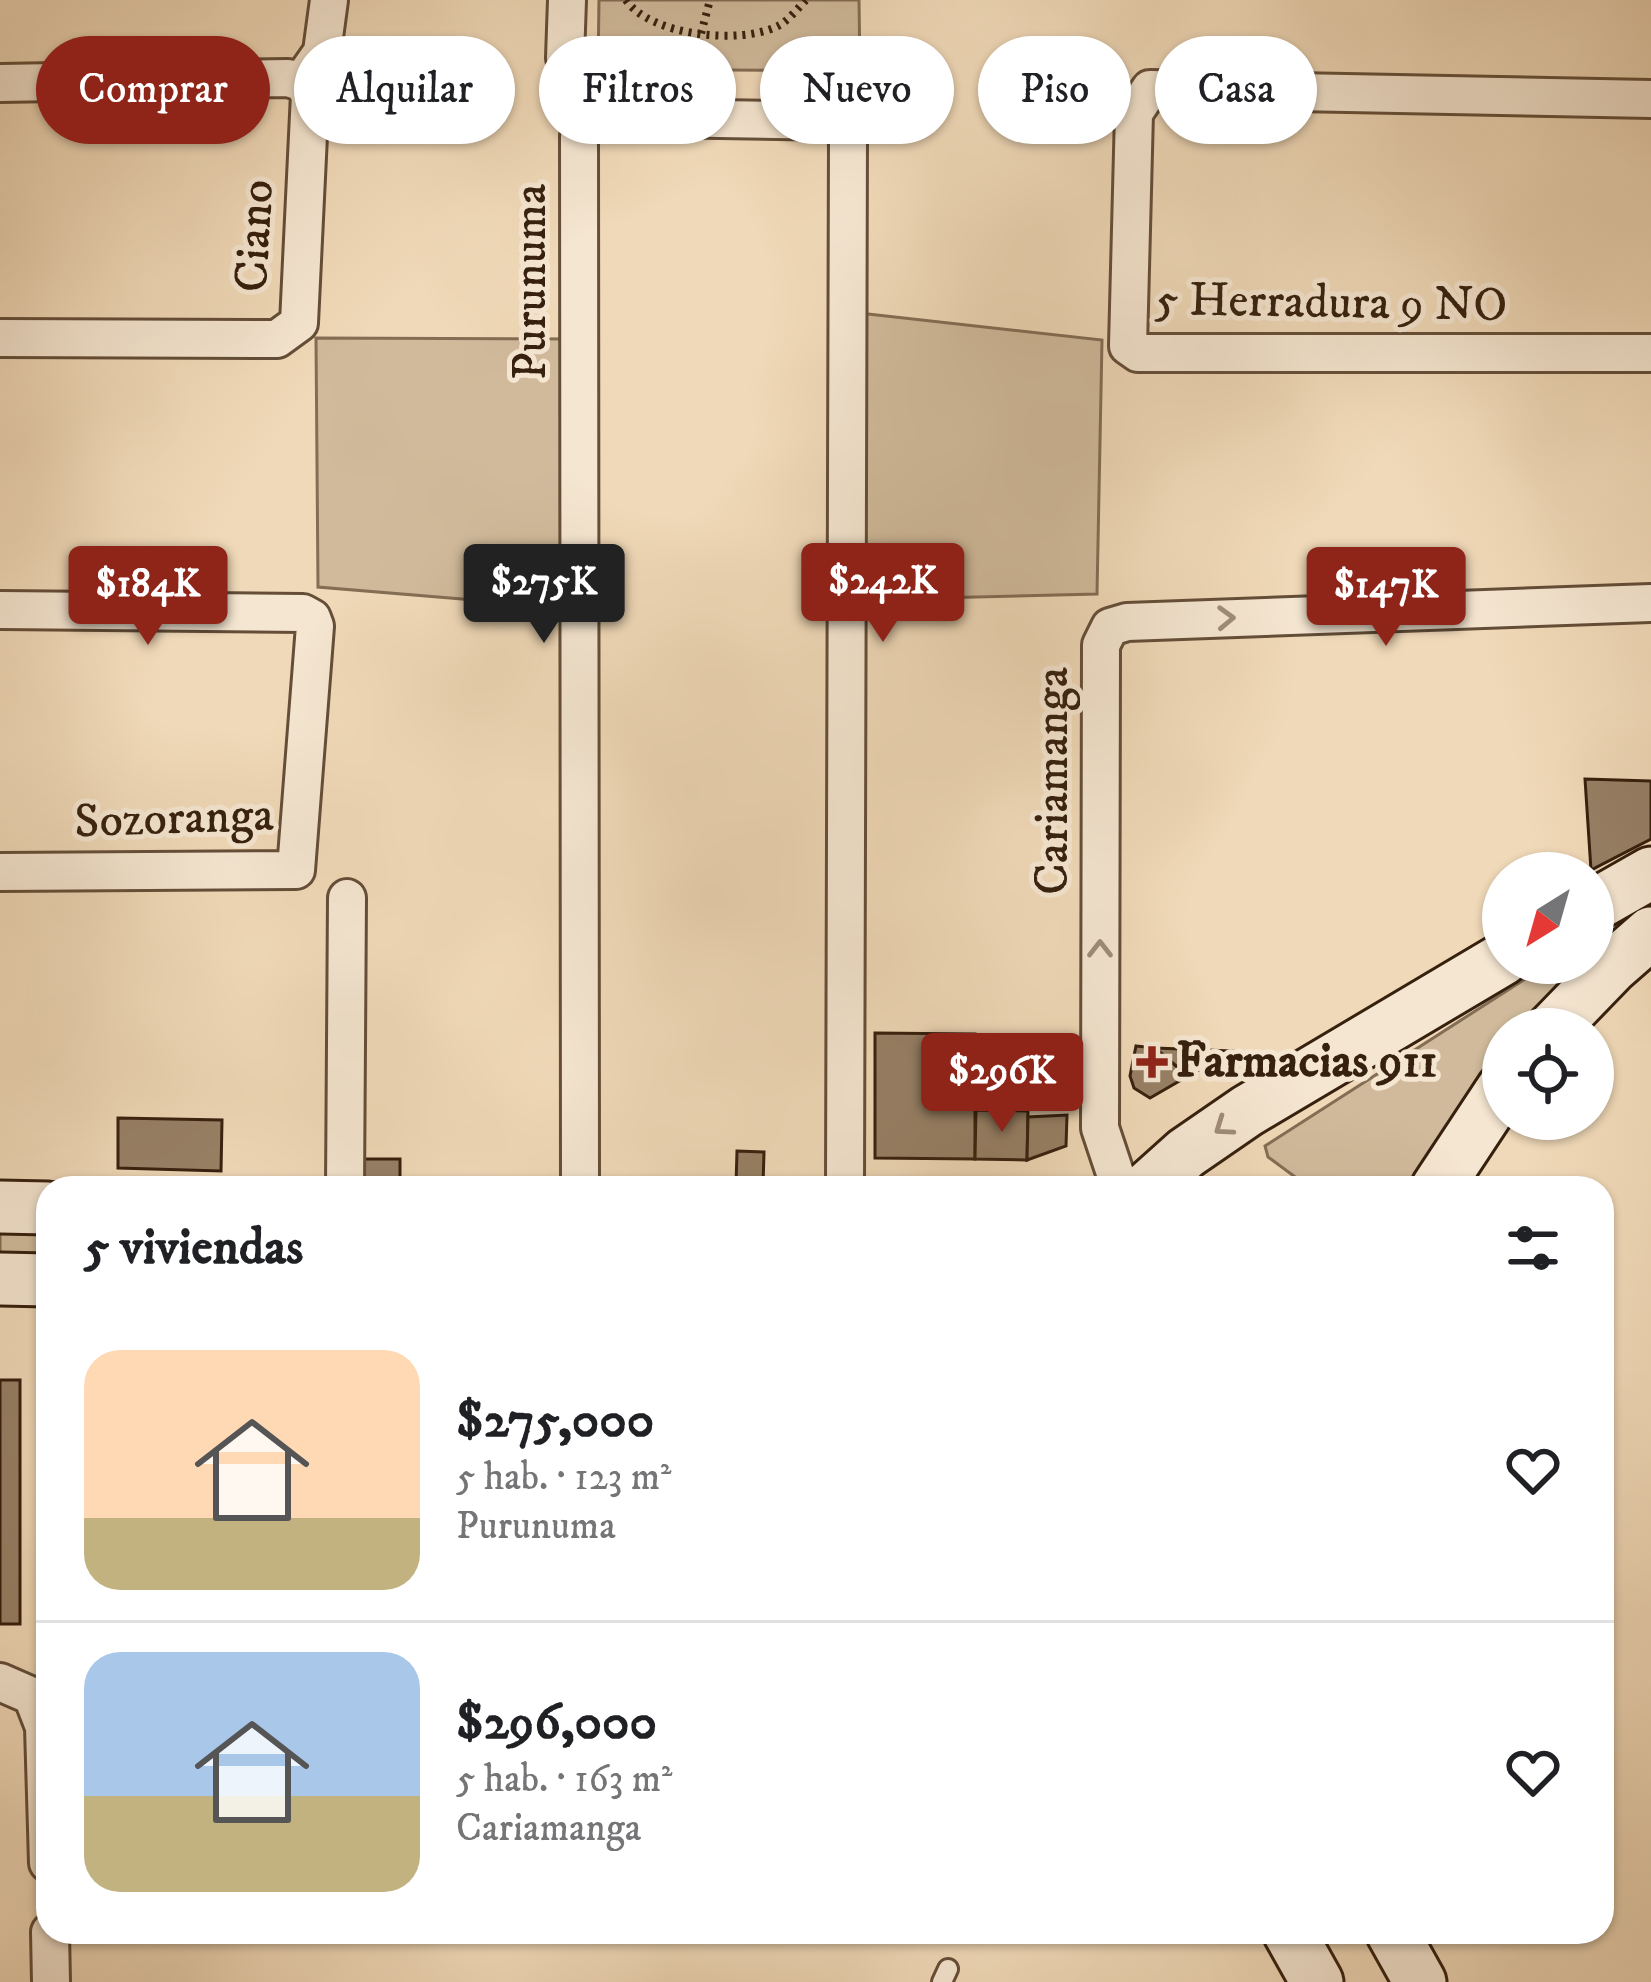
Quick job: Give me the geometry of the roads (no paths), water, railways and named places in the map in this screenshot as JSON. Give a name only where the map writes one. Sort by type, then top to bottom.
[{"type":"main road","points":[[1614,894],[1651,873]]},
{"type":"main road","points":[[1574,1008],[1651,933]]},
{"type":"main road","points":[[1160,1176],[1246,1111],[1482,971]]},
{"type":"main road","points":[[1444,1176],[1482,1119]]},
{"type":"main road","points":[[0,1207],[36,1208]]},
{"type":"main road","points":[[0,1280],[36,1280]]},
{"type":"main road","points":[[1296,1944],[1317,1982]]},
{"type":"main road","points":[[1399,1944],[1420,1982]]},
{"type":"street","points":[[324,36],[329,0]]},
{"type":"street","points":[[566,36],[567,0]]},
{"type":"street","points":[[0,83],[294,80]]},
{"type":"street","name":"5 Herradura 9 NO","points":[[1651,99],[1150,89],[1134,113],[1128,346],[1138,353],[1651,353]]},
{"type":"street","name":"Purunuma","points":[[736,120],[833,122],[848,136],[845,1176]]},
{"type":"street","name":"Ciano","points":[[0,338],[277,339],[291,332],[299,323],[308,144]]},
{"type":"street","name":"Purunuma","points":[[579,144],[580,1176]]},
{"type":"street","name":"Cariamanga","points":[[1116,1176],[1100,1127],[1101,645],[1110,627],[1127,622],[1651,604]]},
{"type":"street","name":"Sozoranga","points":[[0,610],[303,613],[313,618],[315,626],[296,870],[0,872]]},
{"type":"street","points":[[345,1176],[347,898]]},
{"type":"street","points":[[0,1682],[32,1696],[36,1706]]},
{"type":"street","points":[[50,1944],[51,1982]]},
{"type":"place","name":"Farmacias 911","points":[[1152,1062]]}]
